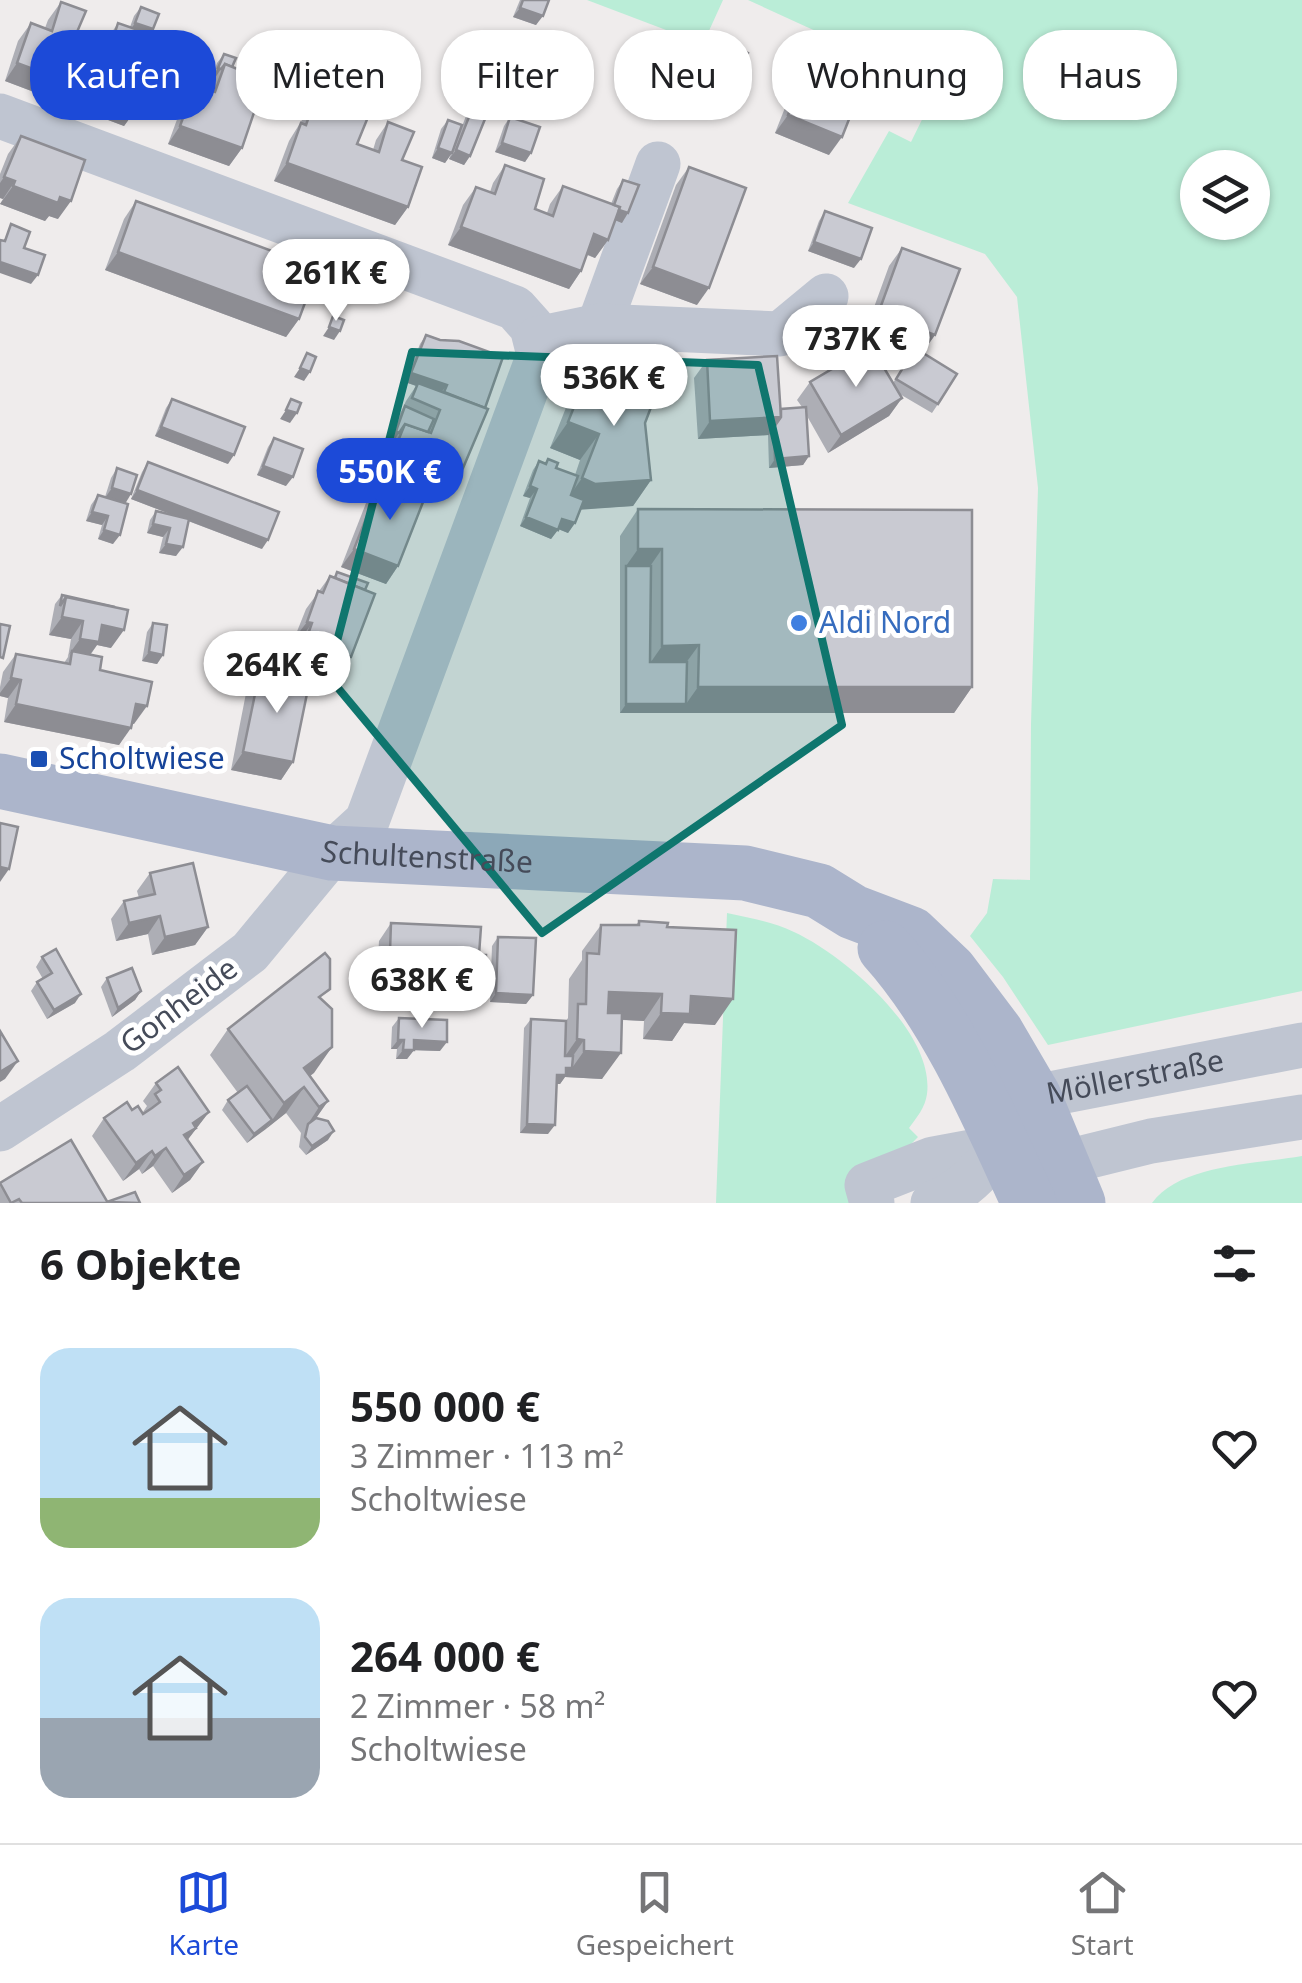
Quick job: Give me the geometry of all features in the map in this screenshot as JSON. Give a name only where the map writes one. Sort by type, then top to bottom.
[{"type":"main road","name":"Schultenstraße","points":[[0,780],[332,853],[745,873],[818,891],[853,912],[911,934],[950,971],[996,1032],[1034,1097],[1056,1190]]},
{"type":"main road","name":"Schultenstraße","points":[[853,912],[921,992],[1003,1146],[1056,1190]]},
{"type":"street","points":[[0,116],[515,308],[532,327],[539,354],[366,821],[332,853]]},
{"type":"street","points":[[600,326],[658,164]]},
{"type":"street","points":[[537,339],[600,326],[780,334],[826,296]]},
{"type":"street","name":"Gonheide","points":[[0,1129],[120,1051],[250,952],[332,853]]},
{"type":"street","name":"Möllerstraße","points":[[933,1203],[950,1198],[1003,1146],[1034,1097],[1302,1044]]},
{"type":"street","points":[[1056,1190],[1152,1141],[1302,1117]]},
{"type":"street","points":[[872,1203],[866,1185],[933,1159],[1003,1146]]},
{"type":"highlighted area","points":[[412,352],[758,365],[842,725],[542,933],[328,676]]},
{"type":"green space","points":[[587,0],[723,0],[709,30],[666,30]]},
{"type":"green space","points":[[748,0],[1302,0],[1302,991],[1048,1045],[970,936],[987,913],[993,879],[1030,880],[1038,488],[1017,297],[985,254],[848,203],[889,131],[911,142],[922,120],[1003,120],[1003,30],[814,30]]},
{"type":"green space","points":[[727,913],[786,929],[837,958],[882,998],[917,1046],[926,1070],[927,1094],[923,1108],[909,1128],[918,1137],[853,1203],[716,1203]]},
{"type":"green space","points":[[1302,1156],[1302,1203],[1152,1203],[1181,1180],[1200,1173]]},
{"type":"building","points":[[523,0],[549,0],[543,16],[520,8]]},
{"type":"building","points":[[61,2],[86,11],[78,30],[52,30]]},
{"type":"building","points":[[141,7],[159,14],[153,29],[135,23]]},
{"type":"building","points":[[31,23],[49,30],[30,30],[30,68],[17,63]]},
{"type":"building","points":[[118,23],[138,30],[116,30]]},
{"type":"building","points":[[224,54],[236,58],[232,67],[225,64],[218,68]]},
{"type":"building","points":[[225,64],[236,68],[236,120],[251,120],[242,148],[180,126],[182,120],[216,120],[216,89]]},
{"type":"building","points":[[308,120],[367,120],[357,144],[379,152],[388,122],[414,132],[402,160],[422,167],[408,207],[287,163],[301,123],[306,125]]},
{"type":"building","points":[[448,120],[462,125],[452,153],[438,148]]},
{"type":"building","points":[[468,120],[485,120],[470,156],[456,150]]},
{"type":"building","points":[[509,120],[540,127],[531,153],[502,143]]},
{"type":"building","points":[[800,120],[849,120],[842,137]]},
{"type":"building","points":[[21,136],[85,160],[71,201],[60,197],[58,203],[13,186],[15,181],[4,177]]},
{"type":"building","points":[[505,165],[544,179],[535,209],[553,216],[563,186],[620,207],[608,240],[594,234],[581,271],[461,227],[476,187],[495,194]]},
{"type":"building","points":[[689,167],[746,188],[709,288],[653,267]]},
{"type":"building","points":[[623,180],[639,185],[628,213],[614,205]]},
{"type":"building","points":[[136,201],[318,268],[299,319],[118,252]]},
{"type":"building","points":[[825,211],[872,228],[861,259],[814,242]]},
{"type":"building","points":[[11,224],[30,232],[24,248],[45,255],[38,275],[0,262],[0,240],[5,241]]},
{"type":"building","points":[[902,248],[960,269],[935,335],[878,314]]},
{"type":"building","points":[[333,316],[344,320],[340,331],[329,327]]},
{"type":"building","points":[[426,335],[459,341],[503,357],[485,408],[444,392],[447,385],[411,373]]},
{"type":"building","points":[[871,346],[902,398],[841,435],[810,382]]},
{"type":"building","points":[[915,348],[957,374],[938,404],[896,379]]},
{"type":"building","points":[[307,353],[316,357],[310,372],[300,368]]},
{"type":"building","points":[[777,356],[781,417],[710,421],[707,360]]},
{"type":"building","points":[[589,369],[639,388],[636,395],[653,402],[645,423],[651,480],[595,484],[582,478],[599,434],[568,422]]},
{"type":"building","points":[[418,383],[488,409],[463,468],[398,441],[405,424],[431,433],[440,410],[412,398]]},
{"type":"building","points":[[172,399],[245,427],[234,455],[161,427]]},
{"type":"building","points":[[291,399],[301,403],[297,413],[286,410]]},
{"type":"building","points":[[405,406],[434,419],[428,432],[405,424],[399,433],[396,431]]},
{"type":"building","points":[[806,407],[809,456],[775,459],[774,427],[781,409]]},
{"type":"building","points":[[274,438],[303,449],[293,477],[263,466]]},
{"type":"building","points":[[372,455],[386,461],[381,476],[366,471]]},
{"type":"building","points":[[548,459],[558,463],[556,468],[578,476],[571,495],[584,500],[575,523],[562,519],[558,530],[526,517],[537,489],[530,486],[539,461],[546,464]]},
{"type":"building","points":[[148,462],[279,512],[268,540],[137,490]]},
{"type":"building","points":[[117,468],[137,475],[131,494],[112,488]]},
{"type":"building","points":[[381,480],[425,497],[398,566],[354,549]]},
{"type":"building","points":[[98,495],[128,504],[120,535],[104,530],[108,516],[92,512]]},
{"type":"building","name":"Aldi Nord","points":[[638,509],[972,510],[972,687],[698,687],[699,645],[662,646],[662,549],[638,549]]},
{"type":"building","points":[[156,511],[189,519],[183,547],[166,544],[170,528],[153,524]]},
{"type":"building","points":[[626,566],[651,566],[650,662],[687,662],[686,704],[626,704]]},
{"type":"building","points":[[337,572],[368,583],[365,590],[335,578]]},
{"type":"building","points":[[330,576],[375,594],[351,657],[306,640],[312,623],[307,622],[318,591],[323,593]]},
{"type":"building","points":[[66,597],[128,610],[124,630],[102,625],[99,642],[80,639],[83,621],[62,617]]},
{"type":"building","points":[[153,623],[167,625],[163,655],[149,652]]},
{"type":"building","points":[[0,624],[10,626],[3,658],[0,657]]},
{"type":"building","points":[[72,651],[102,657],[100,670],[152,682],[147,706],[136,704],[131,728],[16,704],[21,680],[11,678],[16,654],[70,664]]},
{"type":"building","points":[[306,652],[337,663],[331,679],[301,668]]},
{"type":"building","points":[[260,670],[310,679],[293,762],[243,752]]},
{"type":"building","points":[[0,823],[18,827],[9,869],[0,867]]},
{"type":"building","points":[[193,863],[208,927],[165,937],[160,916],[129,923],[124,901],[155,894],[150,873]]},
{"type":"building","points":[[639,921],[668,923],[667,927],[736,930],[733,999],[691,996],[690,1014],[661,1013],[662,994],[609,992],[608,1013],[622,1013],[621,1053],[584,1051],[584,1040],[577,1039],[578,1004],[586,1004],[587,953],[599,954],[601,925],[639,925]]},
{"type":"building","points":[[391,923],[481,927],[479,955],[486,955],[485,986],[453,984],[454,978],[382,981],[383,951],[390,951]]},
{"type":"building","points":[[498,937],[536,938],[533,995],[496,993]]},
{"type":"building","points":[[56,949],[81,994],[54,1010],[37,982],[52,973],[42,957]]},
{"type":"building","points":[[325,953],[330,959],[330,989],[319,997],[332,1009],[332,1047],[304,1068],[328,1101],[319,1107],[304,1087],[284,1103],[228,1029]]},
{"type":"building","points":[[132,968],[141,991],[118,1008],[107,978]]},
{"type":"building","points":[[399,1018],[447,1020],[447,1042],[414,1040],[414,1050],[403,1050],[404,1040],[398,1040]]},
{"type":"building","points":[[531,1019],[566,1021],[565,1056],[573,1056],[572,1068],[566,1068],[566,1075],[557,1075],[555,1125],[527,1124]]},
{"type":"building","points":[[0,1031],[18,1061],[0,1072]]},
{"type":"building","points":[[178,1067],[209,1112],[184,1135],[203,1162],[184,1175],[166,1148],[155,1156],[152,1151],[136,1163],[104,1118],[127,1102],[132,1110],[138,1106],[143,1114],[152,1108],[160,1102],[155,1094],[161,1090],[156,1083]]},
{"type":"building","points":[[247,1086],[272,1120],[254,1134],[228,1100]]},
{"type":"building","points":[[316,1118],[328,1121],[334,1131],[312,1146],[305,1137],[308,1124]]},
{"type":"building","points":[[71,1140],[108,1203],[22,1203],[19,1199],[11,1203],[0,1183]]},
{"type":"building","points":[[135,1192],[140,1203],[107,1202]]},
{"type":"place","name":"Aldi Nord","points":[[799,623]]},
{"type":"place","name":"Scholtwiese","points":[[39,759]]}]
